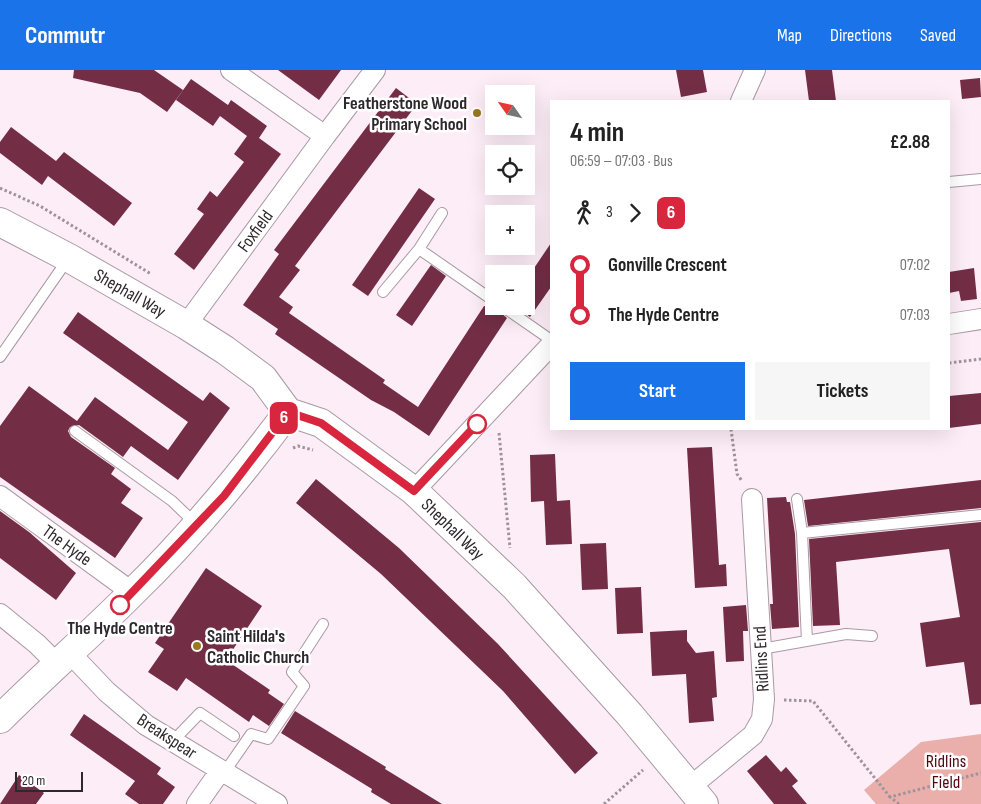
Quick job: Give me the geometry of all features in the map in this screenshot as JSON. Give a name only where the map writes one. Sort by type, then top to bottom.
[{"type":"street","points":[[231,70],[325,136]]},
{"type":"street","name":"Foxfield","points":[[186,325],[375,70]]},
{"type":"street","points":[[741,100],[755,70]]},
{"type":"street","name":"Shephall Way","points":[[4,227],[69,258],[186,325],[263,378],[288,412],[321,423],[414,491],[514,586],[697,795]]},
{"type":"street","points":[[950,324],[981,319]]},
{"type":"street","points":[[414,491],[550,346]]},
{"type":"street","points":[[0,718],[133,593],[197,525],[224,496],[288,412]]},
{"type":"street","name":"The Hyde","points":[[0,496],[133,593]]},
{"type":"street","name":"Ridlins End","points":[[697,795],[752,735],[762,719],[764,699],[752,499]]},
{"type":"street","points":[[0,614],[37,644],[63,658]]},
{"type":"street","name":"Breakspear","points":[[63,658],[127,710],[172,742],[277,804]]},
{"type":"street","points":[[197,804],[222,771]]},
{"type":"lane","points":[[950,182],[981,179]]},
{"type":"lane","points":[[383,292],[419,249],[442,213]]},
{"type":"lane","points":[[419,249],[485,295]]},
{"type":"lane","points":[[0,357],[69,258]]},
{"type":"lane","points":[[515,315],[550,339]]},
{"type":"lane","points":[[75,431],[172,501],[197,525]]},
{"type":"lane","points":[[797,500],[802,533],[807,641]]},
{"type":"lane","points":[[802,533],[981,515]]},
{"type":"lane","points":[[222,771],[251,734],[268,739],[304,686],[292,672],[323,624]]},
{"type":"lane","points":[[761,648],[846,634],[872,636]]},
{"type":"lane","points":[[172,742],[200,713],[234,736]]},
{"type":"path","points":[[0,188],[40,206],[158,278]]},
{"type":"path","points":[[950,363],[981,359]]},
{"type":"path","points":[[496,404],[514,586]]},
{"type":"path","points":[[731,430],[737,474],[752,499]]},
{"type":"path","points":[[285,452],[298,446],[318,453]]},
{"type":"path","points":[[764,699],[813,701],[890,797],[899,804]]},
{"type":"path","points":[[604,804],[662,753]]},
{"type":"path","points":[[890,797],[981,773]]},
{"type":"green space","name":"Ridlins Field","points":[[981,734],[981,804],[876,804],[864,790],[921,742]]},
{"type":"building","points":[[74,70],[154,70],[183,90],[167,112],[140,93],[73,78]]},
{"type":"building","points":[[278,70],[341,70],[319,100]]},
{"type":"building","points":[[676,70],[703,70],[707,92],[681,97]]},
{"type":"building","points":[[805,70],[832,70],[836,100],[809,100]]},
{"type":"building","points":[[980,78],[981,97],[962,99],[960,80]]},
{"type":"building","points":[[191,79],[228,105],[231,100],[267,126],[259,138],[281,154],[194,270],[174,254],[204,214],[197,209],[210,191],[217,197],[244,162],[234,154],[247,136],[220,116],[213,126],[176,100]]},
{"type":"building","points":[[396,88],[417,104],[295,266],[300,270],[279,297],[293,307],[289,313],[385,380],[383,383],[418,407],[484,306],[485,315],[503,315],[507,318],[429,436],[394,412],[371,400],[275,334],[278,329],[243,305],[279,254],[274,250]]},
{"type":"building","points":[[11,127],[56,161],[64,152],[132,203],[114,226],[48,176],[42,185],[0,153],[0,142]]},
{"type":"building","points":[[419,188],[435,199],[368,296],[352,285]]},
{"type":"building","points":[[550,244],[550,288],[535,310],[535,267]]},
{"type":"building","points":[[431,265],[446,276],[412,326],[396,315]]},
{"type":"building","points":[[974,268],[977,299],[961,301],[959,291],[950,293],[950,272]]},
{"type":"building","points":[[78,312],[203,401],[210,392],[230,408],[178,480],[131,446],[123,457],[79,425],[70,427],[68,431],[71,437],[115,468],[111,474],[131,489],[121,503],[143,518],[115,558],[0,477],[0,426],[29,386],[77,421],[95,397],[168,450],[188,422],[63,333]]},
{"type":"building","points":[[981,393],[981,424],[950,428],[950,396]]},
{"type":"building","points":[[712,447],[719,565],[726,564],[727,586],[695,588],[687,448]]},
{"type":"building","points":[[555,454],[557,501],[570,500],[572,544],[546,545],[544,501],[531,502],[530,455]]},
{"type":"building","points":[[316,479],[399,548],[498,644],[598,753],[575,774],[503,691],[381,574],[296,503]]},
{"type":"building","points":[[981,480],[981,508],[808,526],[804,500]]},
{"type":"building","points":[[786,497],[787,502],[790,502],[795,534],[799,627],[772,629],[770,604],[773,604],[767,498]]},
{"type":"building","points":[[0,511],[29,532],[76,573],[56,600],[0,558]]},
{"type":"building","points":[[981,522],[981,704],[970,705],[964,662],[926,667],[920,623],[960,617],[949,549],[836,562],[840,625],[813,626],[809,539]]},
{"type":"building","points":[[606,543],[608,589],[582,590],[580,544]]},
{"type":"building","name":"Saint Hilda's Catholic Church","points":[[206,568],[262,606],[226,660],[270,690],[268,693],[284,704],[269,726],[253,715],[249,722],[186,678],[177,691],[148,672],[164,649],[155,643]]},
{"type":"building","points":[[641,587],[643,633],[617,634],[615,588]]},
{"type":"building","points":[[746,605],[748,631],[743,631],[744,661],[726,662],[723,607]]},
{"type":"building","points":[[687,630],[687,641],[696,653],[714,651],[717,697],[712,698],[714,721],[689,723],[686,674],[652,676],[650,632]]},
{"type":"building","points":[[295,711],[442,804],[391,804],[371,792],[372,789],[281,733]]},
{"type":"building","points":[[84,714],[161,768],[157,774],[175,787],[163,804],[139,804],[125,794],[135,781],[70,735]]},
{"type":"building","points":[[766,755],[781,772],[786,767],[798,781],[792,786],[807,804],[774,804],[747,771]]},
{"type":"building","points":[[19,775],[44,793],[36,804],[0,804]]},
{"type":"bus line","name":"6","points":[[120,605],[224,496],[288,412],[321,423],[414,491],[477,424]]},
{"type":"place","name":"Featherstone Wood Primary School","points":[[477,113]]},
{"type":"place","name":"The Hyde Centre","points":[[120,605]]},
{"type":"place","name":"Saint Hilda's Catholic Church","points":[[197,646]]}]
